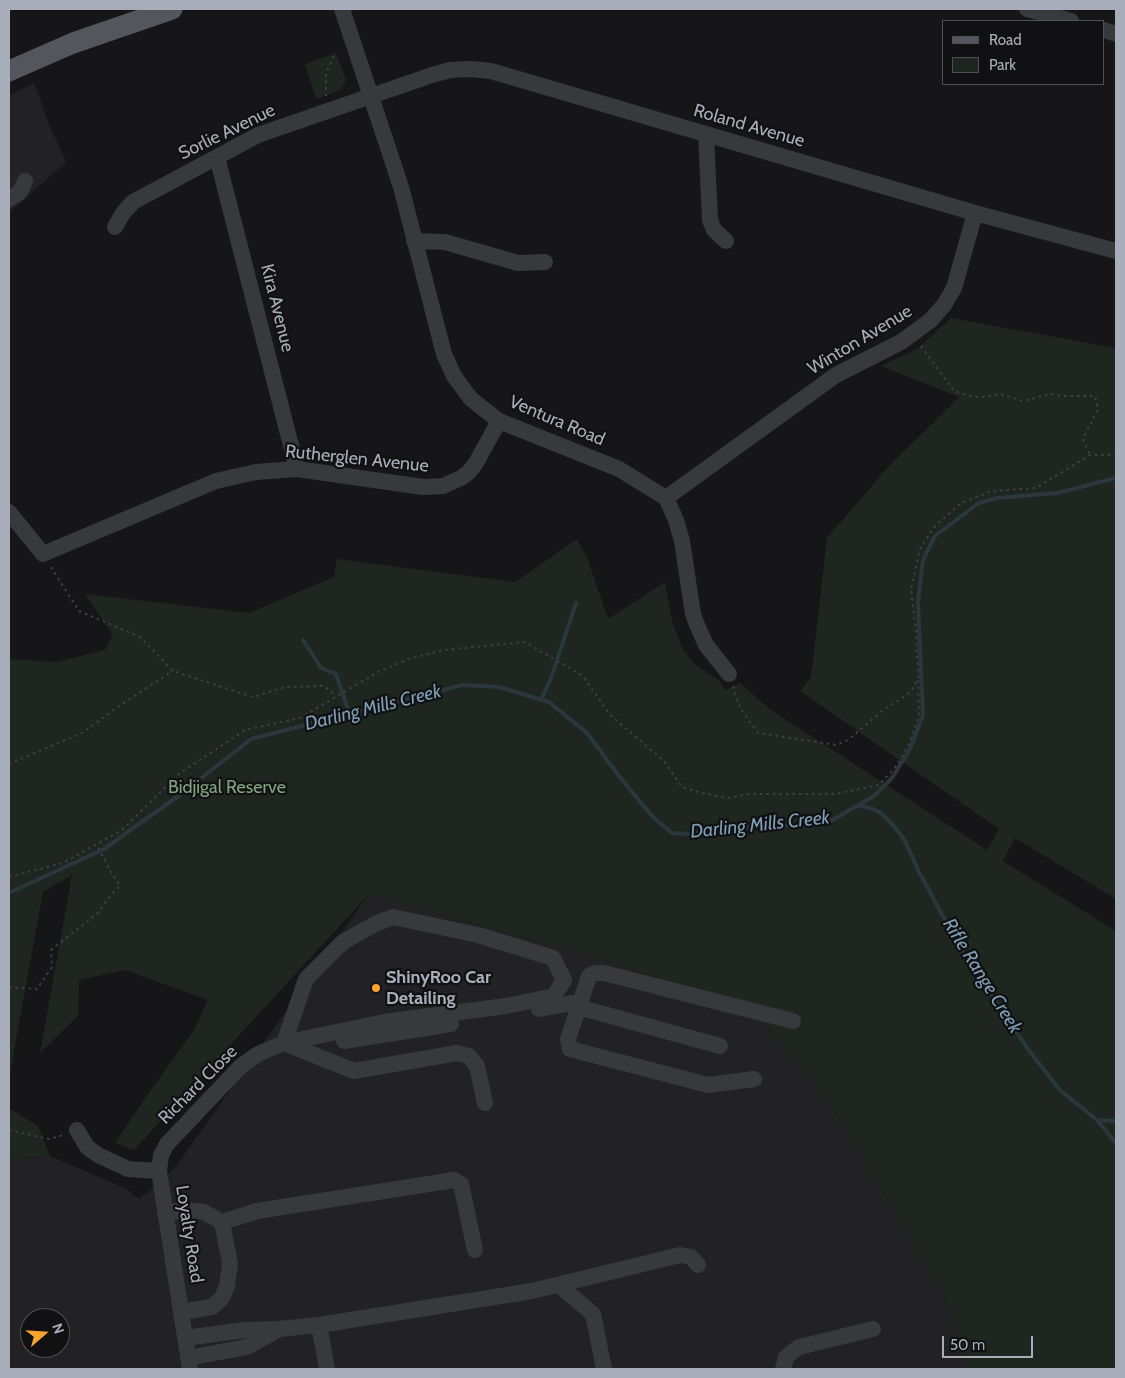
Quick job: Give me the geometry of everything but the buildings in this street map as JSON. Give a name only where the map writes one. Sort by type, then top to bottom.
[{"type":"main road","points":[[9,71],[73,43],[172,9]]},
{"type":"street","name":"Ventura Road","points":[[342,9],[401,187],[449,367],[464,392],[499,421],[619,469],[666,498]]},
{"type":"street","points":[[1027,9],[1067,20]]},
{"type":"street","name":"Roland Avenue","points":[[370,95],[432,74],[450,70],[470,69],[491,72],[975,213],[1116,251]]},
{"type":"street","name":"Sorlie Avenue","points":[[115,227],[123,213],[133,202],[263,132],[370,95]]},
{"type":"street","points":[[706,134],[710,220],[714,230],[726,241]]},
{"type":"street","name":"Kira Avenue","points":[[217,157],[297,469]]},
{"type":"street","points":[[9,199],[20,192],[25,181]]},
{"type":"street","name":"Winton Avenue","points":[[666,498],[836,374],[913,335],[938,313],[954,288],[975,213]]},
{"type":"street","points":[[414,241],[445,242],[518,263],[545,262]]},
{"type":"street","name":"Rutherglen Avenue","points":[[43,554],[216,481],[256,472],[297,469],[423,487],[443,486],[462,478],[469,472],[499,421]]},
{"type":"street","points":[[666,498],[676,520],[682,541],[693,614],[706,645],[729,674]]},
{"type":"street","points":[[9,512],[43,554]]},
{"type":"street","points":[[393,917],[478,935],[553,958],[564,980],[554,996],[506,1006],[384,1022],[291,1046],[306,978],[343,942],[375,924],[393,917]]},
{"type":"street","points":[[754,1079],[708,1085],[570,1049],[568,1039],[590,976],[600,972],[793,1021]]},
{"type":"street","points":[[291,1046],[572,1003],[720,1046]]},
{"type":"street","points":[[291,1046],[354,1071],[457,1053],[469,1056],[477,1066],[485,1103]]},
{"type":"street","name":"Richard Close","points":[[159,1171],[161,1156],[167,1144],[241,1066],[252,1057],[291,1046]]},
{"type":"street","name":"Loyalty Road","points":[[77,1130],[87,1147],[98,1155],[128,1169],[159,1171],[189,1364]]},
{"type":"street","points":[[165,1213],[183,1210],[204,1212],[222,1222],[257,1211],[454,1180],[460,1184],[475,1250]]},
{"type":"street","points":[[181,1312],[212,1307],[222,1298],[228,1286],[230,1264],[222,1222]]},
{"type":"street","points":[[185,1338],[245,1330],[319,1326],[532,1292],[680,1255],[691,1257],[698,1265]]},
{"type":"street","points":[[559,1285],[593,1314],[604,1369]]},
{"type":"street","points":[[319,1326],[326,1369]]},
{"type":"street","points":[[189,1364],[246,1347],[279,1329]]},
{"type":"street","points":[[783,1369],[786,1357],[799,1348],[873,1329]]},
{"type":"path","points":[[326,100],[326,73],[334,56]]},
{"type":"path","points":[[913,335],[954,391],[976,396],[1000,394],[1023,401],[1051,394],[1062,396],[1096,396],[1098,409],[1083,439],[1090,455]]},
{"type":"path","points":[[9,877],[64,863],[122,830],[179,774],[245,730],[300,718],[378,672],[409,659],[444,650],[525,642],[583,676],[610,715],[664,762],[682,787],[702,794],[728,798],[749,794],[835,794],[879,786],[898,764],[909,744],[919,715],[916,631],[911,589],[920,549],[934,527],[960,502],[992,490],[1036,488],[1090,455],[1116,454]]},
{"type":"path","points":[[43,554],[78,611],[140,637],[174,671],[253,698],[285,687],[324,686],[335,696]]},
{"type":"path","points":[[9,764],[82,733],[124,702],[174,671]]},
{"type":"path","points":[[729,674],[740,708],[758,733],[836,745],[848,740],[882,711],[908,694],[914,687],[918,676]]},
{"type":"path","points":[[9,987],[37,989],[52,967],[51,950],[98,913],[120,886],[97,845]]},
{"type":"path","points":[[9,1130],[29,1136],[53,1139],[77,1130]]},
{"type":"shaded area","points":[[34,83],[66,162],[9,213],[9,96]]},
{"type":"shaded area","points":[[369,894],[621,965],[757,1015],[829,1100],[942,1290],[970,1369],[9,1369],[9,1157],[50,1156],[127,1189],[139,1199],[174,1169]]},
{"type":"green space","points":[[336,53],[346,80],[341,90],[316,99],[305,64]]},
{"type":"green space","name":"Bidjigal Reserve","points":[[951,318],[1116,348],[1116,899],[1015,838],[1003,861],[1116,931],[1116,1369],[970,1369],[942,1290],[829,1100],[757,1015],[621,965],[369,894],[134,1150],[115,1143],[194,1030],[208,1000],[125,970],[79,980],[78,1016],[40,1053],[72,875],[43,892],[9,1078],[9,659],[57,662],[105,650],[113,635],[85,594],[249,613],[334,577],[337,559],[515,582],[577,539],[588,560],[608,619],[665,582],[672,621],[683,649],[694,664],[720,681],[725,690],[740,683],[771,710],[987,850],[999,829],[800,691],[811,677],[827,538],[888,467],[959,397],[881,366],[917,349]]},
{"type":"green space","points":[[9,1108],[38,1126],[50,1156],[9,1157]]},
{"type":"waterway","name":"Darling Mills Creek","points":[[9,893],[104,849],[181,794],[251,739],[462,685],[499,687],[549,702],[587,733],[652,816],[672,833],[689,834],[769,825],[799,826],[829,822],[874,796],[892,778],[910,749],[923,715],[918,602],[923,560],[935,536],[979,503],[997,498],[1057,493],[1116,478]]},
{"type":"waterway","points":[[541,700],[550,681],[576,603]]},
{"type":"waterway","points":[[303,640],[321,668],[336,674],[350,715]]},
{"type":"waterway","name":"Rifle Range Creek","points":[[859,806],[871,808],[881,813],[904,839],[919,872],[963,953],[1030,1052],[1060,1090],[1097,1120],[1116,1143]]},
{"type":"waterway","points":[[1097,1120],[1116,1121]]},
{"type":"place","name":"ShinyRoo Car Detailing","points":[[376,988]]}]
